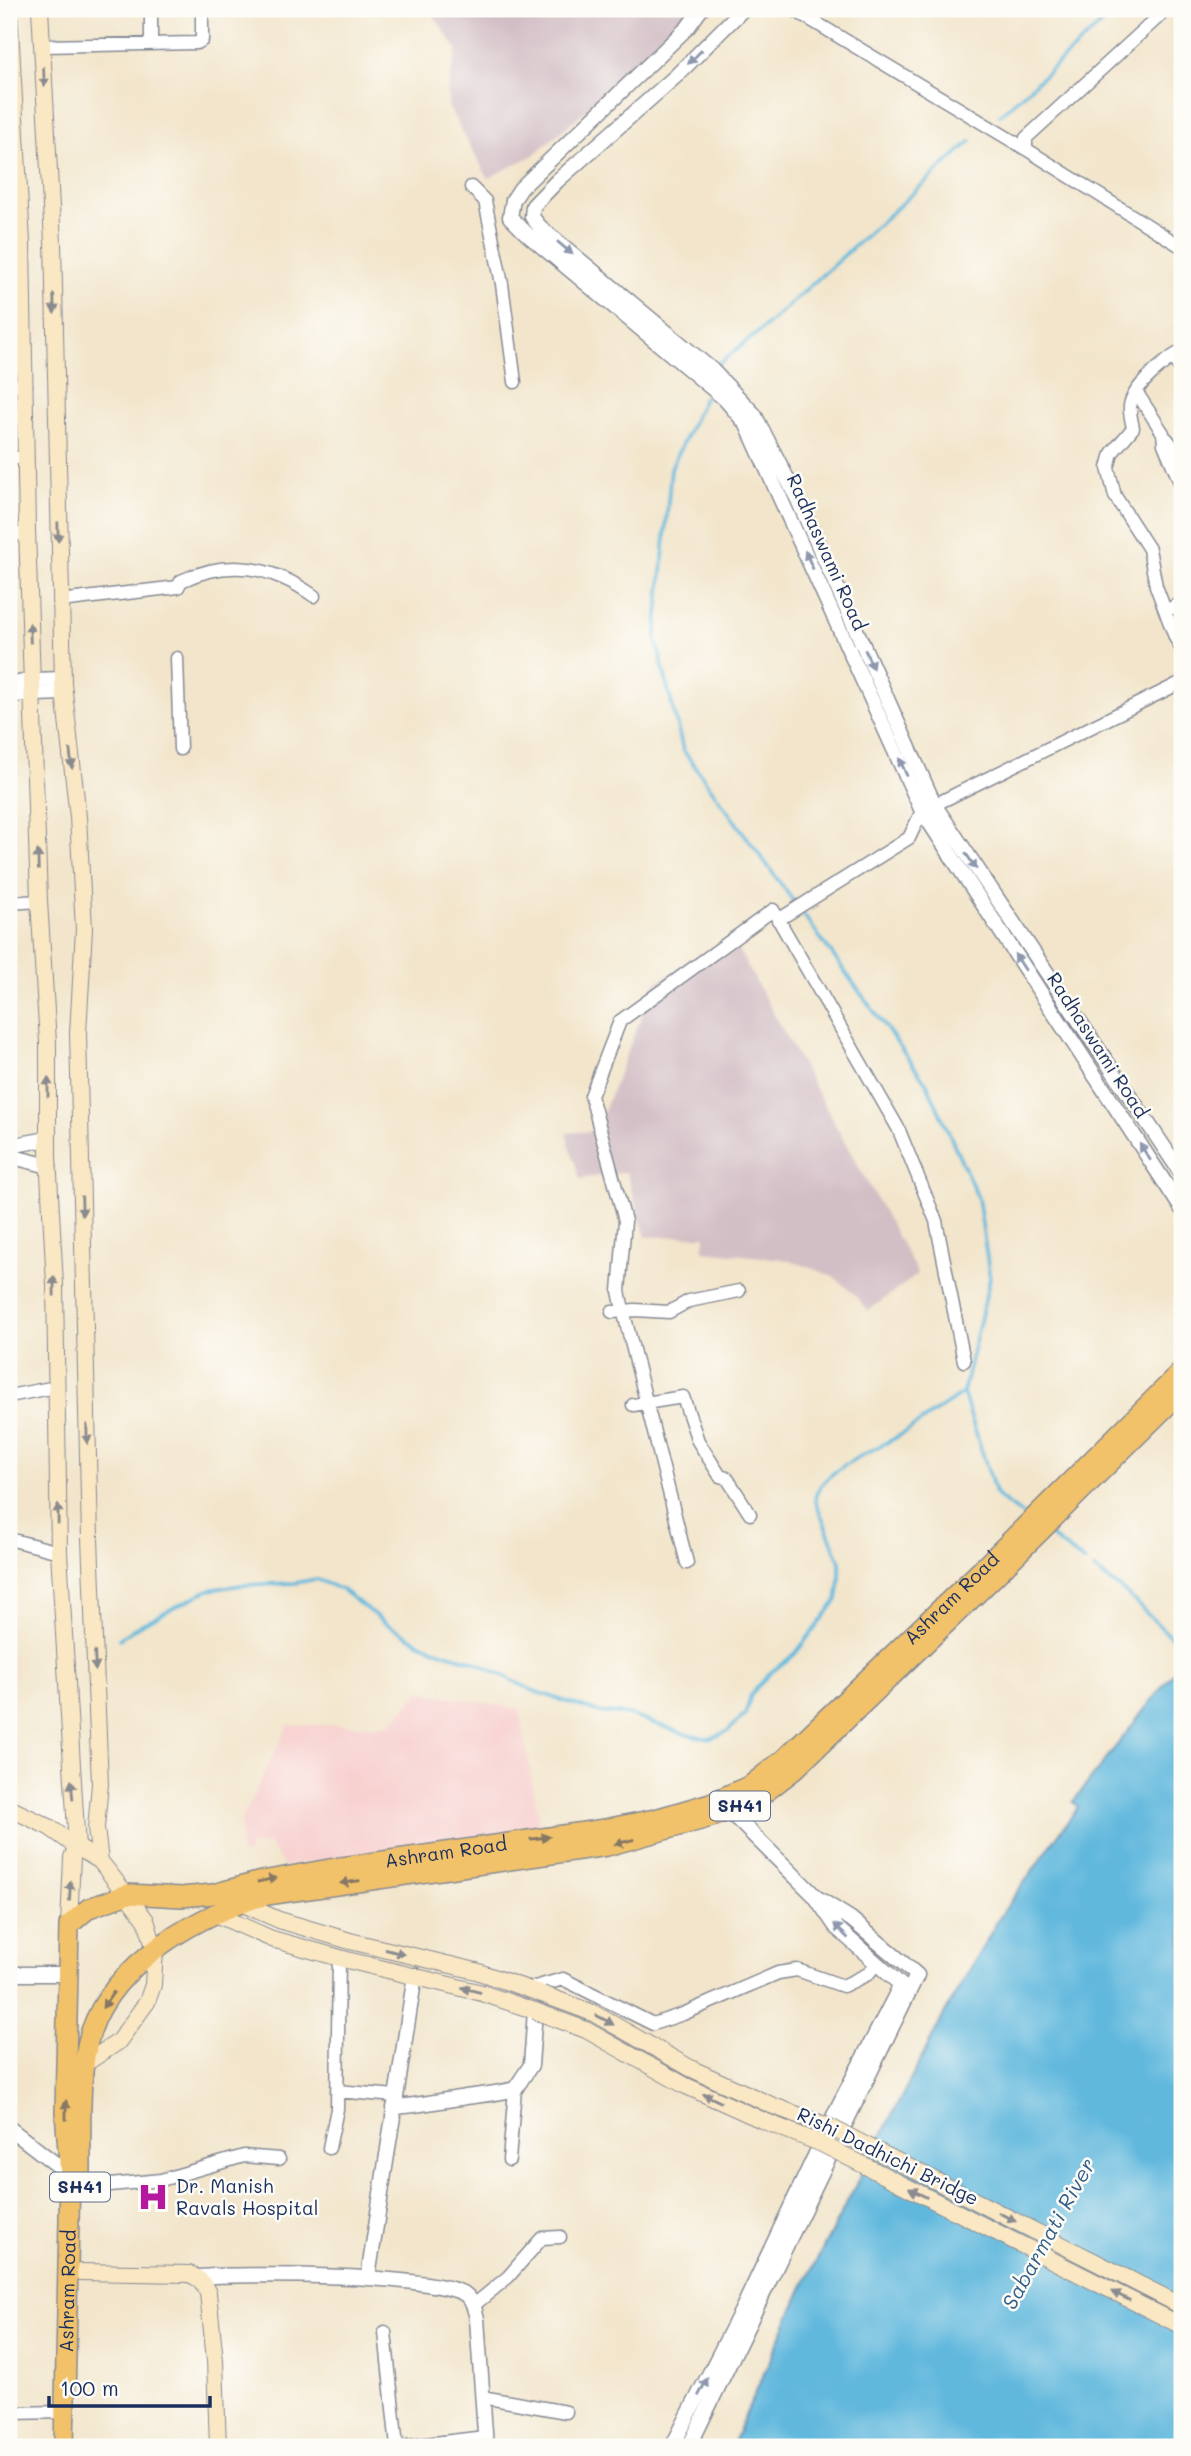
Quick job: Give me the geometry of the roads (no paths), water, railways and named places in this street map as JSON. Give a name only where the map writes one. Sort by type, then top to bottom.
[{"type":"main road","points":[[9,9],[15,243],[26,386],[27,534],[39,901],[48,1042],[59,1552],[74,1852],[69,1925]]},
{"type":"main road","points":[[40,9],[53,242],[63,686],[78,817],[84,929],[78,1046],[89,1525],[100,1784],[96,1828],[100,1861]]},
{"type":"main road","name":"Ashram Road","points":[[75,2447],[79,2272],[75,2181],[65,2112],[69,1925],[89,1908],[128,1894],[181,1897],[213,1904],[240,1902],[267,1895],[607,1846],[659,1833],[725,1804],[784,1759],[980,1571],[1182,1371]]},
{"type":"main road","name":"Ashram Road","points":[[64,2447],[75,2181],[83,2083],[91,2032],[105,2001],[128,1975],[213,1904],[262,1881],[335,1867],[605,1829],[759,1797],[794,1770],[1182,1391]]},
{"type":"main road","points":[[9,1808],[49,1827],[74,1852]]},
{"type":"main road","points":[[9,1817],[74,1852],[100,1861],[146,1920],[155,1950],[153,1985],[147,2002],[118,2042],[86,2063]]},
{"type":"main road","name":"Rishi Dadhichi Bridge","points":[[240,1902],[279,1920],[350,1941],[476,1971],[593,2013],[692,2069],[771,2105],[830,2127],[1182,2306]]},
{"type":"main road","name":"Rishi Dadhichi Bridge","points":[[213,1904],[272,1939],[482,1993],[586,2030],[684,2085],[764,2122],[822,2144],[1182,2326]]},
{"type":"main road","points":[[79,2272],[178,2273],[198,2277],[208,2293],[215,2360],[218,2447]]},
{"type":"street","points":[[151,9],[151,44]]},
{"type":"street","points":[[42,46],[197,43],[202,40],[202,9]]},
{"type":"street","points":[[701,9],[688,27],[521,188],[513,200],[510,217],[532,217],[533,206],[557,181],[676,76],[743,9]]},
{"type":"street","points":[[793,9],[1026,149],[1182,247]]},
{"type":"street","points":[[1026,149],[1026,138],[1167,9]]},
{"type":"street","points":[[471,187],[485,201],[502,284],[515,382]]},
{"type":"street","name":"Radhaswami Road","points":[[510,217],[547,251],[708,375]]},
{"type":"street","name":"Radhaswami Road","points":[[532,217],[540,227],[754,414],[797,498],[929,809],[1182,1209]]},
{"type":"street","points":[[1182,371],[1177,354],[1149,376],[1129,405],[1133,428],[1112,453],[1108,468],[1115,496],[1139,529],[1149,550],[1156,586],[1182,650]]},
{"type":"street","points":[[9,386],[26,386]]},
{"type":"street","points":[[1137,393],[1182,458]]},
{"type":"street","points":[[1163,433],[1182,487]]},
{"type":"street","points":[[9,458],[27,458]]},
{"type":"street","points":[[9,534],[27,534]]},
{"type":"street","points":[[60,601],[178,587],[181,581],[197,573],[258,568],[276,574],[314,596]]},
{"type":"street","points":[[1166,611],[1182,601]]},
{"type":"street","points":[[177,658],[180,749]]},
{"type":"street","points":[[778,920],[909,838],[929,809],[1182,682]]},
{"type":"street","points":[[9,685],[63,686]]},
{"type":"street","points":[[9,695],[32,687]]},
{"type":"street","name":"Radhaswami Road","points":[[929,809],[1182,1174]]},
{"type":"street","points":[[9,902],[39,901]]},
{"type":"street","points":[[687,1563],[648,1402],[617,1311],[625,1221],[591,1096],[620,1021],[773,911],[898,1128],[936,1221],[964,1361]]},
{"type":"street","points":[[9,1146],[48,1139]]},
{"type":"street","points":[[9,1156],[49,1166]]},
{"type":"street","points":[[617,1311],[669,1312],[689,1301],[739,1291]]},
{"type":"street","points":[[9,1396],[56,1387]]},
{"type":"street","points":[[633,1405],[683,1397],[698,1441],[720,1476],[727,1478],[750,1514]]},
{"type":"street","points":[[9,1539],[59,1552]]},
{"type":"street","points":[[672,2447],[744,2306],[839,2105],[901,1985],[837,1928],[815,1896],[725,1804]]},
{"type":"street","points":[[689,2447],[917,1975],[851,1919],[815,1896]]},
{"type":"street","points":[[329,2148],[336,2119],[339,1958]]},
{"type":"street","points":[[535,1992],[563,1979],[653,2024],[778,1973],[797,1970],[843,1986],[868,1974],[877,1964]]},
{"type":"street","points":[[9,1974],[68,1974]]},
{"type":"street","points":[[368,2277],[415,1975]]},
{"type":"street","points":[[509,2160],[514,2089],[531,2066],[535,2011]]},
{"type":"street","points":[[337,2091],[425,2105],[489,2096],[514,2089]]},
{"type":"street","points":[[9,2128],[75,2181],[161,2180],[244,2156],[279,2159]]},
{"type":"street","points":[[474,2305],[508,2277],[542,2238],[561,2237]]},
{"type":"street","points":[[198,2277],[368,2277],[454,2288],[467,2296],[474,2305],[486,2442],[398,2447],[385,2332]]},
{"type":"street","points":[[482,2397],[566,2412]]},
{"type":"street","points":[[9,2413],[65,2412]]},
{"type":"water","name":"Sabarmati River","points":[[1182,1661],[1182,2447],[731,2447],[802,2289],[946,2011],[1001,1915],[1078,1807],[1073,1802]]},
{"type":"waterway","points":[[1000,115],[1118,9]]},
{"type":"waterway","points":[[716,366],[760,331],[971,141]]},
{"type":"waterway","points":[[705,396],[671,468],[656,639],[683,750],[927,1084],[978,1198],[990,1278],[963,1393],[996,1495],[1025,1517]]},
{"type":"waterway","points":[[119,1639],[138,1626],[208,1590],[316,1579],[342,1590],[385,1623],[420,1643],[473,1661],[534,1691],[597,1712],[629,1715],[709,1739],[728,1731],[745,1714],[751,1695],[770,1673],[795,1654],[837,1600],[840,1562],[815,1500],[818,1489],[838,1470],[904,1433],[963,1393]]},
{"type":"waterway","points":[[1047,1534],[1085,1562]]},
{"type":"waterway","points":[[1094,1569],[1127,1594],[1173,1639]]},
{"type":"place","name":"Dr. Manish Ravals Hospital","points":[[153,2197]]}]
